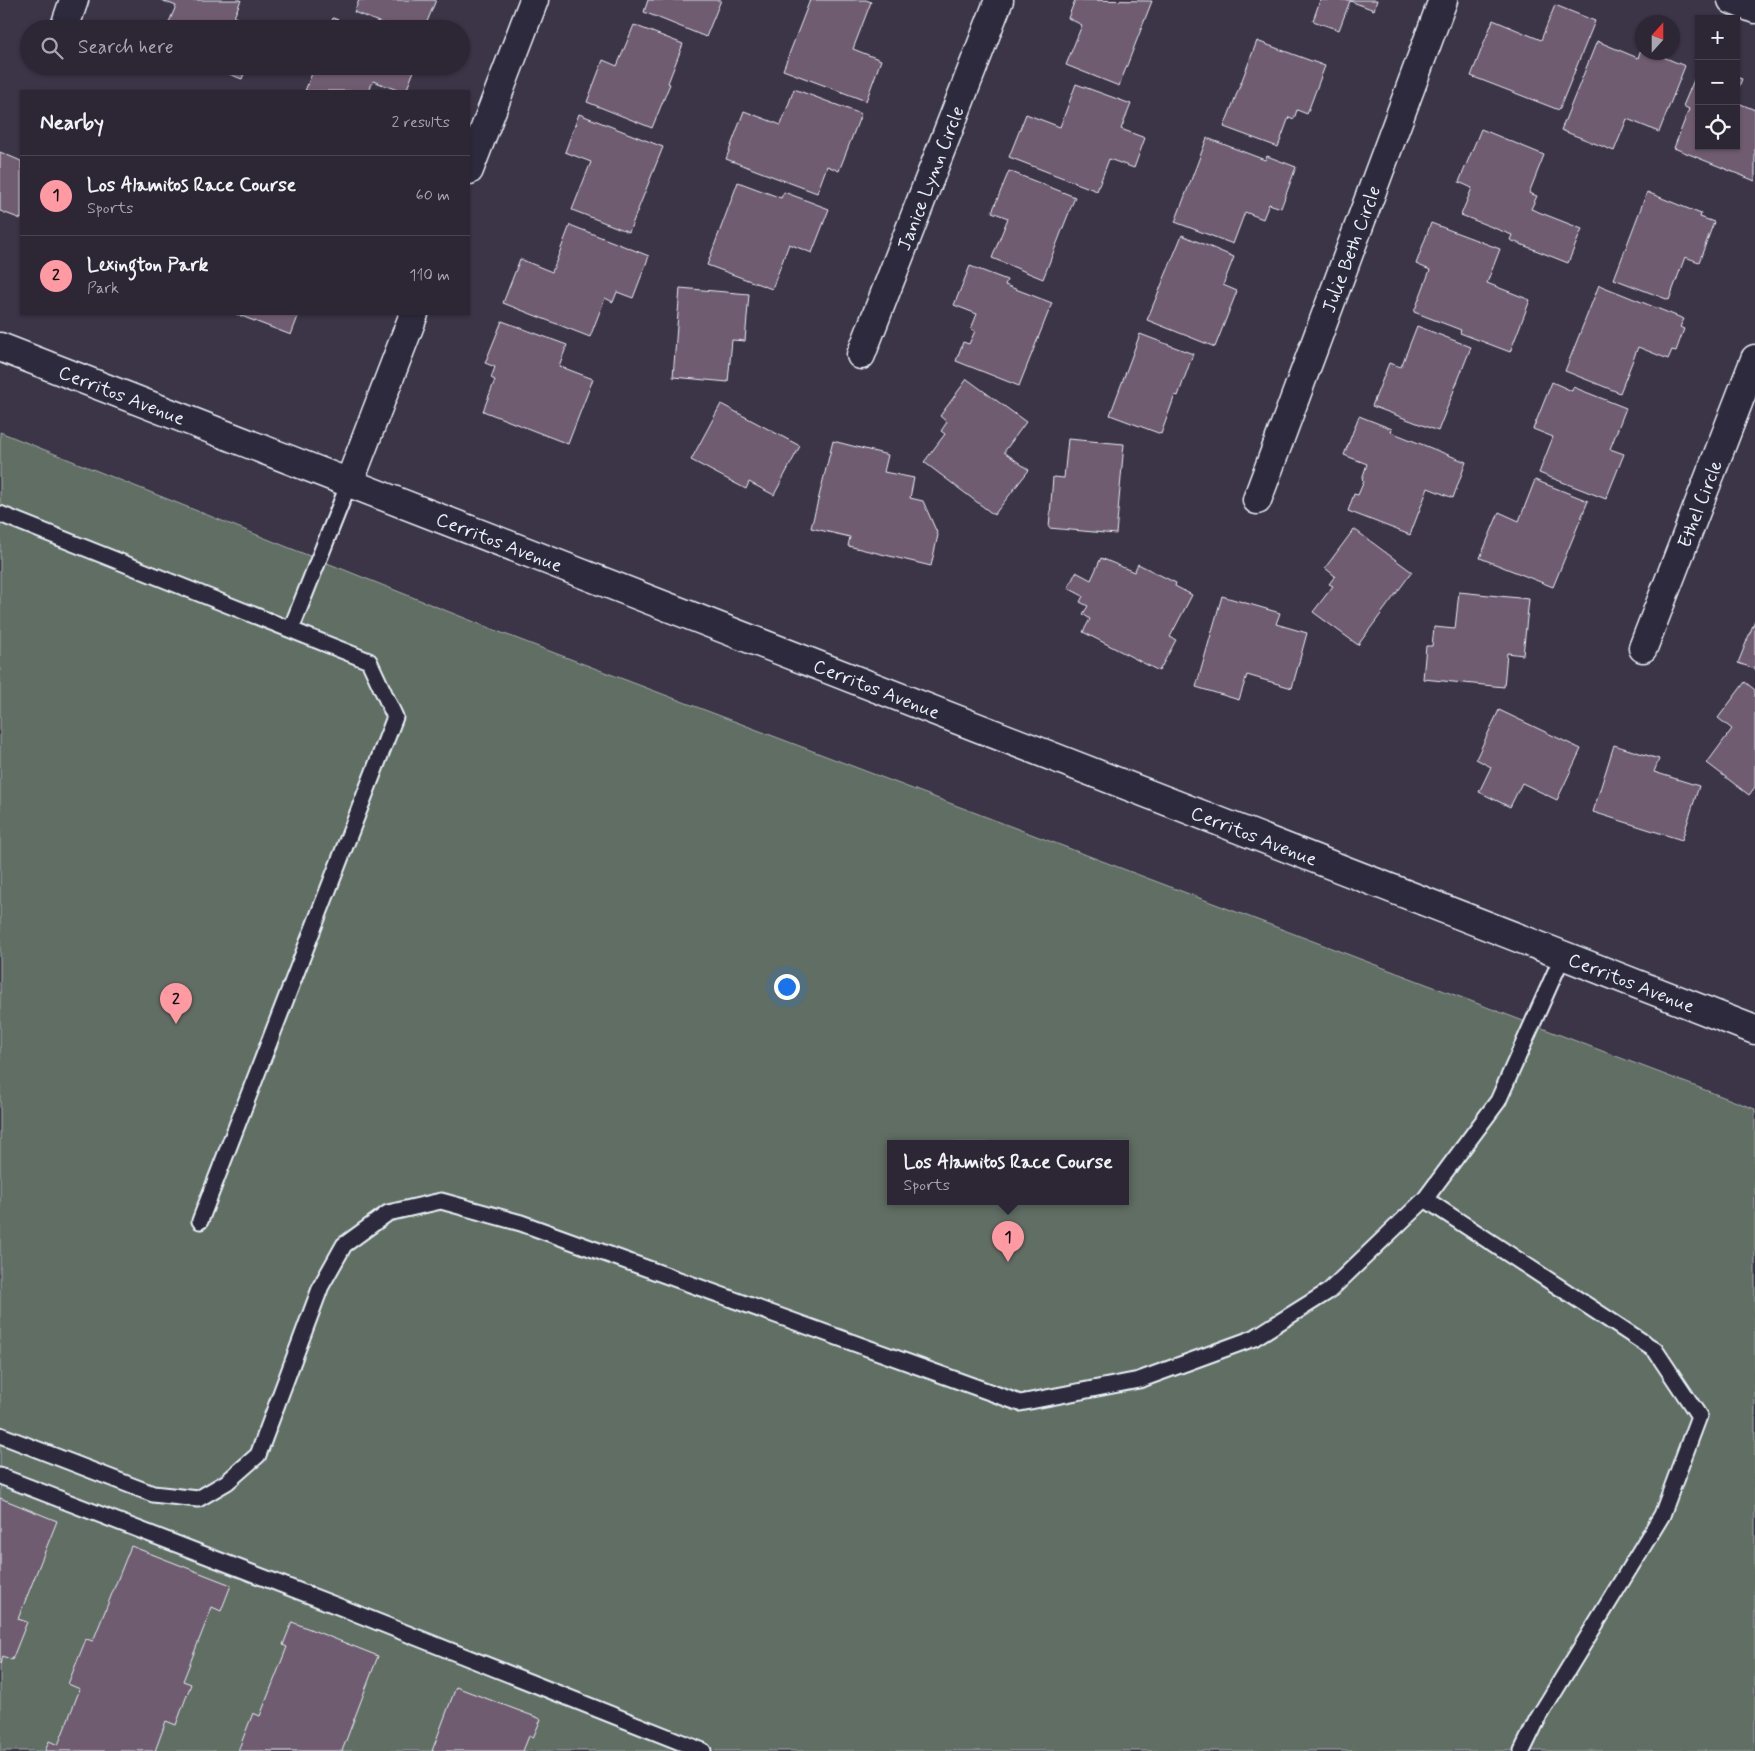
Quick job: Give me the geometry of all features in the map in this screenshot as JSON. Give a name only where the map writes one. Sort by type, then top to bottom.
[{"type":"main road","points":[[67,20],[74,0]]},
{"type":"main road","points":[[470,167],[534,0]]},
{"type":"main road","name":"Janice Lynn Circle","points":[[861,355],[999,0]]},
{"type":"main road","name":"Julie Beth Circle","points":[[1257,500],[1443,0]]},
{"type":"main road","points":[[1732,0],[1755,9]]},
{"type":"main road","points":[[349,483],[414,315]]},
{"type":"main road","name":"Cerritos Avenue","points":[[0,347],[1755,1030]]},
{"type":"main road","name":"Ethel Circle","points":[[1642,648],[1755,359]]},
{"type":"lane","points":[[291,629],[349,483]]},
{"type":"lane","points":[[0,514],[369,661],[395,718],[200,1221]]},
{"type":"lane","points":[[0,1435],[153,1494],[198,1499],[227,1482],[258,1454],[321,1286],[344,1245],[388,1213],[441,1201],[521,1223],[1020,1403],[1139,1380],[1254,1338],[1329,1291],[1425,1198],[1498,1101],[1563,955]]},
{"type":"lane","points":[[1425,1198],[1654,1350],[1699,1416],[1662,1515],[1537,1720],[1522,1751]]},
{"type":"lane","points":[[0,1476],[340,1607],[703,1751]]},
{"type":"green space","points":[[0,432],[502,633],[1755,1109],[1755,1751],[0,1751]]},
{"type":"building","points":[[161,0],[241,0],[234,17],[241,20],[170,20],[176,6]]},
{"type":"building","points":[[359,0],[436,0],[428,20],[374,20],[354,12]]},
{"type":"building","points":[[648,0],[721,0],[706,37],[644,12]]},
{"type":"building","points":[[810,0],[866,0],[871,2],[853,49],[881,60],[866,101],[783,70]]},
{"type":"building","points":[[1075,0],[1152,1],[1119,86],[1066,65],[1082,25],[1068,18]]},
{"type":"building","points":[[1320,0],[1377,0],[1374,10],[1350,1],[1339,30],[1313,21]]},
{"type":"building","points":[[1555,5],[1595,21],[1559,110],[1471,76],[1493,20],[1541,40]]},
{"type":"building","points":[[634,25],[683,44],[668,83],[670,84],[652,128],[587,102],[603,60],[617,66]]},
{"type":"building","points":[[1257,41],[1325,66],[1307,114],[1297,110],[1294,119],[1289,117],[1278,147],[1224,127]]},
{"type":"building","points":[[1597,41],[1635,57],[1635,60],[1670,60],[1685,66],[1659,132],[1627,119],[1614,151],[1561,130]]},
{"type":"building","points":[[232,75],[244,75],[242,79]]},
{"type":"building","points":[[311,75],[412,75],[406,90],[397,90],[373,81],[369,90],[305,90]]},
{"type":"building","points":[[1695,78],[1695,150],[1740,150],[1740,104],[1755,110],[1755,181],[1674,148],[1689,109],[1683,106]]},
{"type":"building","points":[[1076,84],[1131,104],[1121,129],[1145,138],[1134,168],[1109,159],[1097,191],[1009,157],[1026,114],[1060,127]]},
{"type":"building","points":[[794,89],[861,114],[839,171],[827,166],[817,193],[726,159],[744,111],[781,125]]},
{"type":"building","points":[[579,114],[663,147],[629,232],[572,210],[591,162],[565,152]]},
{"type":"building","points":[[1481,129],[1544,155],[1529,193],[1537,196],[1531,209],[1582,229],[1568,263],[1510,240],[1512,235],[1461,215],[1472,188],[1459,182]]},
{"type":"building","points":[[1207,138],[1265,160],[1267,156],[1296,167],[1281,208],[1269,204],[1263,219],[1245,212],[1233,244],[1175,222]]},
{"type":"building","points":[[0,152],[20,161],[20,219],[0,211]]},
{"type":"building","points":[[1009,171],[1075,197],[1043,279],[992,258],[1008,218],[992,212]]},
{"type":"building","points":[[738,182],[781,198],[784,192],[829,209],[812,253],[789,244],[772,289],[707,265]]},
{"type":"building","points":[[1647,192],[1701,214],[1700,217],[1714,222],[1699,262],[1685,257],[1669,300],[1614,279]]},
{"type":"building","points":[[1431,223],[1500,249],[1487,283],[1530,300],[1510,352],[1460,333],[1461,330],[1414,312],[1430,270],[1416,264]]},
{"type":"building","points":[[570,225],[649,256],[633,298],[617,292],[613,302],[605,298],[590,337],[503,303],[520,259],[552,272]]},
{"type":"building","points":[[1182,235],[1234,257],[1223,285],[1237,291],[1215,347],[1147,320]]},
{"type":"building","points":[[970,266],[1007,280],[1005,285],[1052,303],[1019,386],[956,361],[963,342],[969,344],[975,331],[971,329],[977,314],[954,305]]},
{"type":"building","points":[[1599,285],[1684,319],[1680,327],[1684,329],[1676,351],[1672,350],[1668,359],[1638,347],[1620,393],[1565,371]]},
{"type":"building","points":[[680,288],[749,294],[745,341],[732,340],[728,382],[673,377]]},
{"type":"building","points":[[239,315],[299,315],[291,335]]},
{"type":"building","points":[[502,321],[567,345],[559,366],[593,379],[568,444],[483,411],[495,380],[491,378],[495,367],[485,363]]},
{"type":"building","points":[[1417,326],[1471,347],[1438,431],[1372,406],[1389,363],[1401,367]]},
{"type":"building","points":[[1140,334],[1193,354],[1178,396],[1175,395],[1161,434],[1110,415]]},
{"type":"building","points":[[967,379],[1026,422],[1004,452],[1029,470],[994,515],[924,462],[945,434],[941,431],[947,422],[940,416]]},
{"type":"building","points":[[1552,382],[1572,391],[1573,387],[1626,408],[1610,449],[1624,454],[1606,499],[1539,473],[1553,437],[1533,429]]},
{"type":"building","points":[[721,404],[800,446],[774,495],[749,482],[746,489],[691,460]]},
{"type":"building","points":[[1359,416],[1392,429],[1391,432],[1466,462],[1453,498],[1428,488],[1410,535],[1348,511],[1354,494],[1358,495],[1364,481],[1362,479],[1367,464],[1344,455]]},
{"type":"building","points":[[1068,439],[1124,444],[1116,534],[1049,528],[1053,477],[1064,478]]},
{"type":"building","points":[[833,441],[888,455],[884,472],[914,478],[910,498],[923,501],[938,535],[931,566],[848,546],[850,537],[811,528]]},
{"type":"building","points":[[1535,480],[1588,501],[1553,587],[1480,558],[1499,512],[1519,521]]},
{"type":"building","points":[[1354,529],[1412,572],[1358,645],[1313,612],[1333,586],[1329,584],[1335,576],[1325,568]]},
{"type":"building","points":[[1101,558],[1134,572],[1138,564],[1176,583],[1175,586],[1192,595],[1170,637],[1176,640],[1159,671],[1083,632],[1090,619],[1083,614],[1088,606],[1080,602],[1083,596],[1068,588],[1076,572],[1091,580]]},
{"type":"building","points":[[1459,592],[1529,599],[1523,655],[1507,653],[1504,687],[1423,679],[1426,646],[1432,646],[1434,627],[1455,629]]},
{"type":"building","points":[[1222,596],[1280,613],[1276,624],[1307,633],[1292,688],[1247,675],[1239,700],[1196,687]]},
{"type":"building","points":[[1755,620],[1755,669],[1738,663]]},
{"type":"building","points":[[1745,682],[1755,690],[1755,787],[1749,795],[1707,763],[1732,729],[1718,718]]},
{"type":"building","points":[[1499,710],[1581,749],[1557,800],[1522,783],[1510,807],[1479,792],[1491,767],[1476,759]]},
{"type":"building","points":[[1614,745],[1659,759],[1654,772],[1699,786],[1682,840],[1593,812]]},
{"type":"building","points":[[0,1498],[57,1521],[18,1619],[27,1622],[12,1660],[3,1656],[0,1664]]},
{"type":"building","points":[[131,1546],[231,1585],[221,1611],[212,1607],[183,1681],[191,1684],[176,1725],[166,1721],[155,1751],[45,1751],[49,1741],[58,1745],[80,1689],[68,1684],[86,1639],[93,1641]]},
{"type":"building","points":[[292,1622],[378,1656],[342,1751],[238,1751],[253,1713],[260,1716],[287,1647],[283,1645]]},
{"type":"building","points":[[456,1687],[541,1719],[533,1738],[529,1736],[523,1751],[432,1751]]},
{"type":"place","name":"Lexington Park","points":[[176,1024]]},
{"type":"place","name":"Los Alamitos Race Course","points":[[1008,1262]]}]
